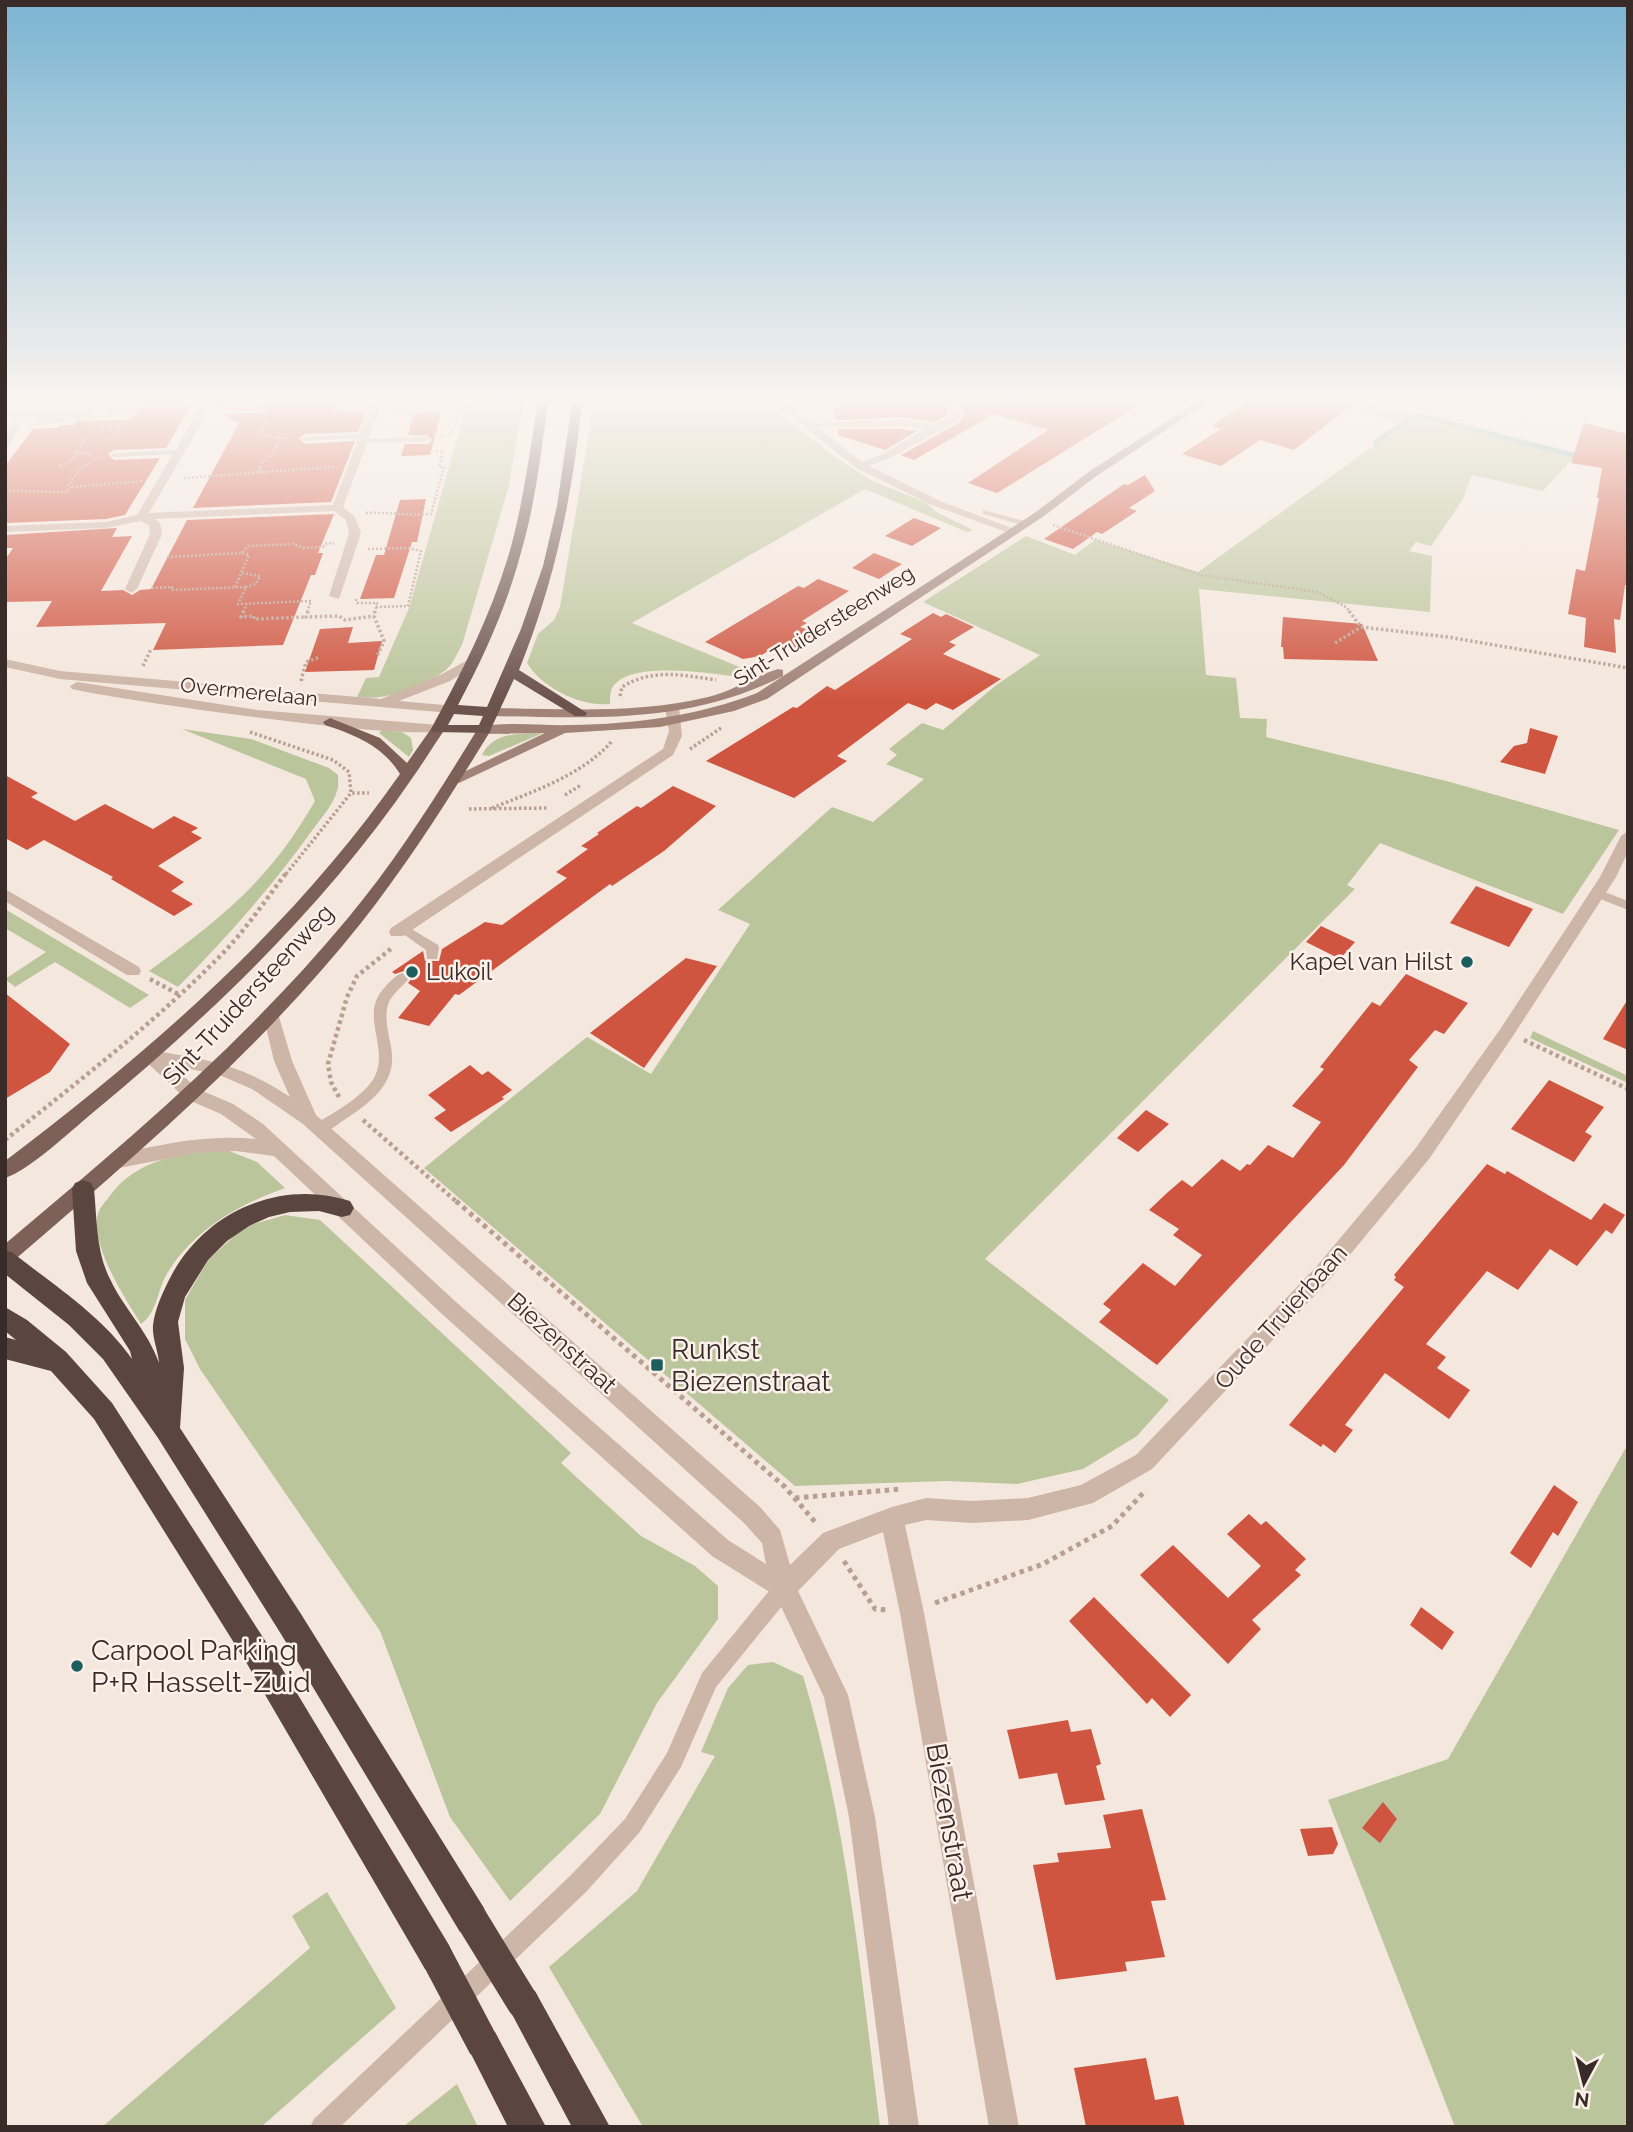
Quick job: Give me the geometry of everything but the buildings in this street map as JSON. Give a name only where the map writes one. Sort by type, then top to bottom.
[{"type":"highway","points":[[450,709],[498,605],[514,555],[526,502]]},
{"type":"highway","points":[[492,712],[511,671],[550,565],[562,502]]},
{"type":"highway","points":[[511,671],[580,713]]},
{"type":"highway","name":"Sint-Truidersteenweg","points":[[450,709],[492,712],[484,730],[438,729],[450,709]]},
{"type":"highway","points":[[83,1189],[88,1251],[99,1283],[141,1347],[167,1430]]},
{"type":"highway","points":[[167,1430],[171,1362],[166,1326],[177,1286],[196,1255],[227,1229],[272,1206],[317,1202],[342,1208]]},
{"type":"highway","points":[[5,1258],[78,1318],[111,1351],[167,1430],[291,1623],[523,2003],[592,2127]]},
{"type":"highway","points":[[5,1317],[62,1363],[84,1385],[103,1410],[256,1652],[437,1957],[528,2127]]},
{"type":"highway","points":[[5,1348],[27,1351],[62,1363]]},
{"type":"main road","name":"Sint-Truidersteenweg","points":[[492,712],[714,714],[762,696],[1047,502]]},
{"type":"main road","name":"Sint-Truidersteenweg","points":[[1009,526],[1029,521],[1054,502]]},
{"type":"main road","name":"Sint-Truidersteenweg","points":[[5,1258],[192,1094],[271,1014],[338,938],[391,872],[454,780],[484,730],[640,726],[674,715]]},
{"type":"main road","points":[[330,722],[377,739],[400,759],[408,775]]},
{"type":"main road","points":[[454,780],[567,728]]},
{"type":"main road","name":"Sint-Truidersteenweg","points":[[5,1171],[66,1125],[149,1056],[208,1004],[290,922],[339,866],[408,775],[438,729]]},
{"type":"street","points":[[141,517],[149,502]]},
{"type":"street","points":[[341,511],[343,502]]},
{"type":"street","points":[[943,502],[1009,526]]},
{"type":"street","points":[[5,529],[106,525],[141,517],[341,511],[351,519],[355,533],[335,596]]},
{"type":"street","points":[[131,589],[156,534],[154,523],[141,517]]},
{"type":"street","name":"Overmerelaan","points":[[5,663],[60,675],[450,709]]},
{"type":"street","name":"Overmerelaan","points":[[379,704],[445,678],[472,663]]},
{"type":"street","name":"Overmerelaan","points":[[60,675],[76,686],[149,701],[330,722],[438,729]]},
{"type":"street","points":[[400,930],[668,752],[677,739],[674,715]]},
{"type":"street","name":"Oude Truierbaan","points":[[784,1588],[831,1541],[892,1518],[926,1509],[972,1512],[1028,1509],[1085,1496],[1144,1462],[1323,1273],[1422,1154],[1507,1032],[1597,893],[1628,836]]},
{"type":"street","points":[[5,894],[133,971]]},
{"type":"street","name":"Biezenstraat","points":[[271,1014],[284,1061],[315,1124]]},
{"type":"street","name":"Biezenstraat","points":[[149,1056],[220,1068],[258,1084],[315,1124],[752,1515],[772,1538],[784,1588],[836,1695],[862,1817],[904,2127]]},
{"type":"street","name":"Biezenstraat","points":[[149,1056],[192,1094],[228,1110],[257,1129],[449,1308],[720,1548],[784,1588]]},
{"type":"street","points":[[114,1162],[206,1143],[233,1142],[281,1150]]},
{"type":"street","name":"Biezenstraat","points":[[892,1518],[912,1613],[1004,2127]]},
{"type":"lane","points":[[1597,893],[1628,906]]},
{"type":"lane","points":[[400,930],[433,948],[432,956]]},
{"type":"lane","points":[[315,1124],[349,1108],[381,1080],[386,1056],[377,1016],[384,996],[402,978]]},
{"type":"lane","points":[[322,2127],[578,1884],[632,1826],[674,1760],[709,1680],[784,1588]]},
{"type":"path","points":[[341,511],[400,512],[405,516],[431,514],[434,502]]},
{"type":"path","points":[[1029,521],[1201,575],[1317,592],[1346,607],[1361,626]]},
{"type":"path","points":[[242,553],[248,546],[293,544],[313,548],[323,547],[325,544],[421,551],[408,606],[376,607]]},
{"type":"path","points":[[144,559],[242,553],[249,555],[235,587]]},
{"type":"path","points":[[131,589],[246,587],[256,583],[260,576],[242,573]]},
{"type":"path","points":[[246,587],[238,604],[311,601],[306,617]]},
{"type":"path","points":[[335,596],[356,597],[357,603],[377,603],[374,616],[384,641],[377,656]]},
{"type":"path","points":[[247,604],[242,617],[254,616],[254,620],[339,616],[345,620],[374,616]]},
{"type":"path","points":[[1335,643],[1361,626],[1448,637],[1628,668]]},
{"type":"path","points":[[620,699],[622,687],[642,675],[658,673],[719,680]]},
{"type":"path","points":[[682,754],[723,727]]},
{"type":"path","points":[[5,1140],[180,995],[226,950],[351,793],[349,772],[333,760],[278,740],[238,731]]},
{"type":"path","points":[[487,810],[514,800],[587,762],[608,747],[616,734]]},
{"type":"path","points":[[562,798],[582,785],[592,785],[607,793]]},
{"type":"path","points":[[351,793],[376,793]]},
{"type":"path","points":[[469,809],[541,809],[554,806]]},
{"type":"path","points":[[375,960],[357,976],[347,997],[328,1064],[331,1082],[341,1100],[785,1487],[831,1541],[875,1609],[912,1613],[1043,1564],[1112,1526],[1149,1487]]},
{"type":"path","points":[[133,971],[180,995]]},
{"type":"path","points":[[1507,1032],[1628,1090]]},
{"type":"path","points":[[795,1498],[907,1488]]},
{"type":"green space","points":[[439,502],[504,502],[462,645],[449,667],[438,676],[404,692],[380,697],[357,697],[366,678],[379,677],[409,608]]},
{"type":"green space","points":[[577,502],[842,502],[632,623],[759,675],[751,678],[677,671],[637,673],[622,679],[612,688],[610,704],[575,699],[552,688],[527,663],[538,634],[554,620],[560,607]]},
{"type":"green space","points":[[897,502],[927,503],[936,512],[973,530],[967,532]]},
{"type":"green space","points":[[1295,502],[1461,502],[1431,546],[1416,542],[1409,551],[1432,556],[1430,612],[1199,589],[1206,675],[1236,678],[1240,718],[1267,719],[1266,737],[1450,782],[1619,830],[1563,914],[1380,843],[1347,885],[1355,889],[985,1259],[1169,1400],[1137,1436],[1083,1469],[1017,1484],[946,1481],[795,1486],[424,1168],[587,1037],[651,1074],[750,924],[718,910],[832,807],[873,822],[924,779],[886,764],[897,755],[889,749],[922,723],[943,730],[995,686],[1040,655],[923,602],[1026,536],[1075,555],[1095,540],[1198,572]]},
{"type":"green space","points":[[182,729],[251,739],[329,768],[338,775],[338,789],[329,807],[264,893],[178,987],[149,971],[221,915],[262,876],[298,829],[315,801],[306,779]]},
{"type":"green space","points":[[382,730],[402,732],[411,738],[413,750],[409,757],[379,733]]},
{"type":"green space","points":[[543,733],[489,756],[482,755],[493,742],[508,735]]},
{"type":"green space","points":[[5,909],[149,995],[130,1008],[55,962],[15,987],[5,979],[46,952],[5,928]]},
{"type":"green space","points":[[1533,1031],[1628,1076],[1628,1083],[1530,1038]]},
{"type":"green space","points":[[229,1151],[257,1162],[285,1188],[234,1211],[191,1243],[168,1272],[151,1313],[141,1324],[103,1254],[97,1223],[100,1209],[120,1184],[147,1166],[178,1156]]},
{"type":"green space","points":[[285,1215],[320,1220],[571,1453],[561,1463],[641,1536],[695,1566],[718,1586],[718,1619],[657,1703],[600,1814],[510,1901],[450,1817],[380,1631],[200,1369],[185,1339],[185,1300],[208,1260],[244,1227]]},
{"type":"green space","points":[[1628,1444],[1628,2127],[1455,2127],[1328,1800],[1448,1759]]},
{"type":"green space","points":[[773,1662],[803,1676],[831,1787],[851,1900],[880,2127],[643,2127],[549,1967],[637,1891],[715,1756],[701,1752],[728,1688],[748,1665]]},
{"type":"green space","points":[[327,1892],[396,2008],[261,2127],[102,2127],[310,1948],[292,1916]]},
{"type":"green space","points":[[457,2084],[478,2127],[403,2127]]},
{"type":"place","name":"Kapel van Hilst","points":[[1467,962]]},
{"type":"place","name":"Lukoil","points":[[412,972]]},
{"type":"place","name":"Runkst Biezenstraat","points":[[657,1365]]},
{"type":"place","name":"Carpool Parking P+R Hasselt-Zuid","points":[[77,1666]]}]
